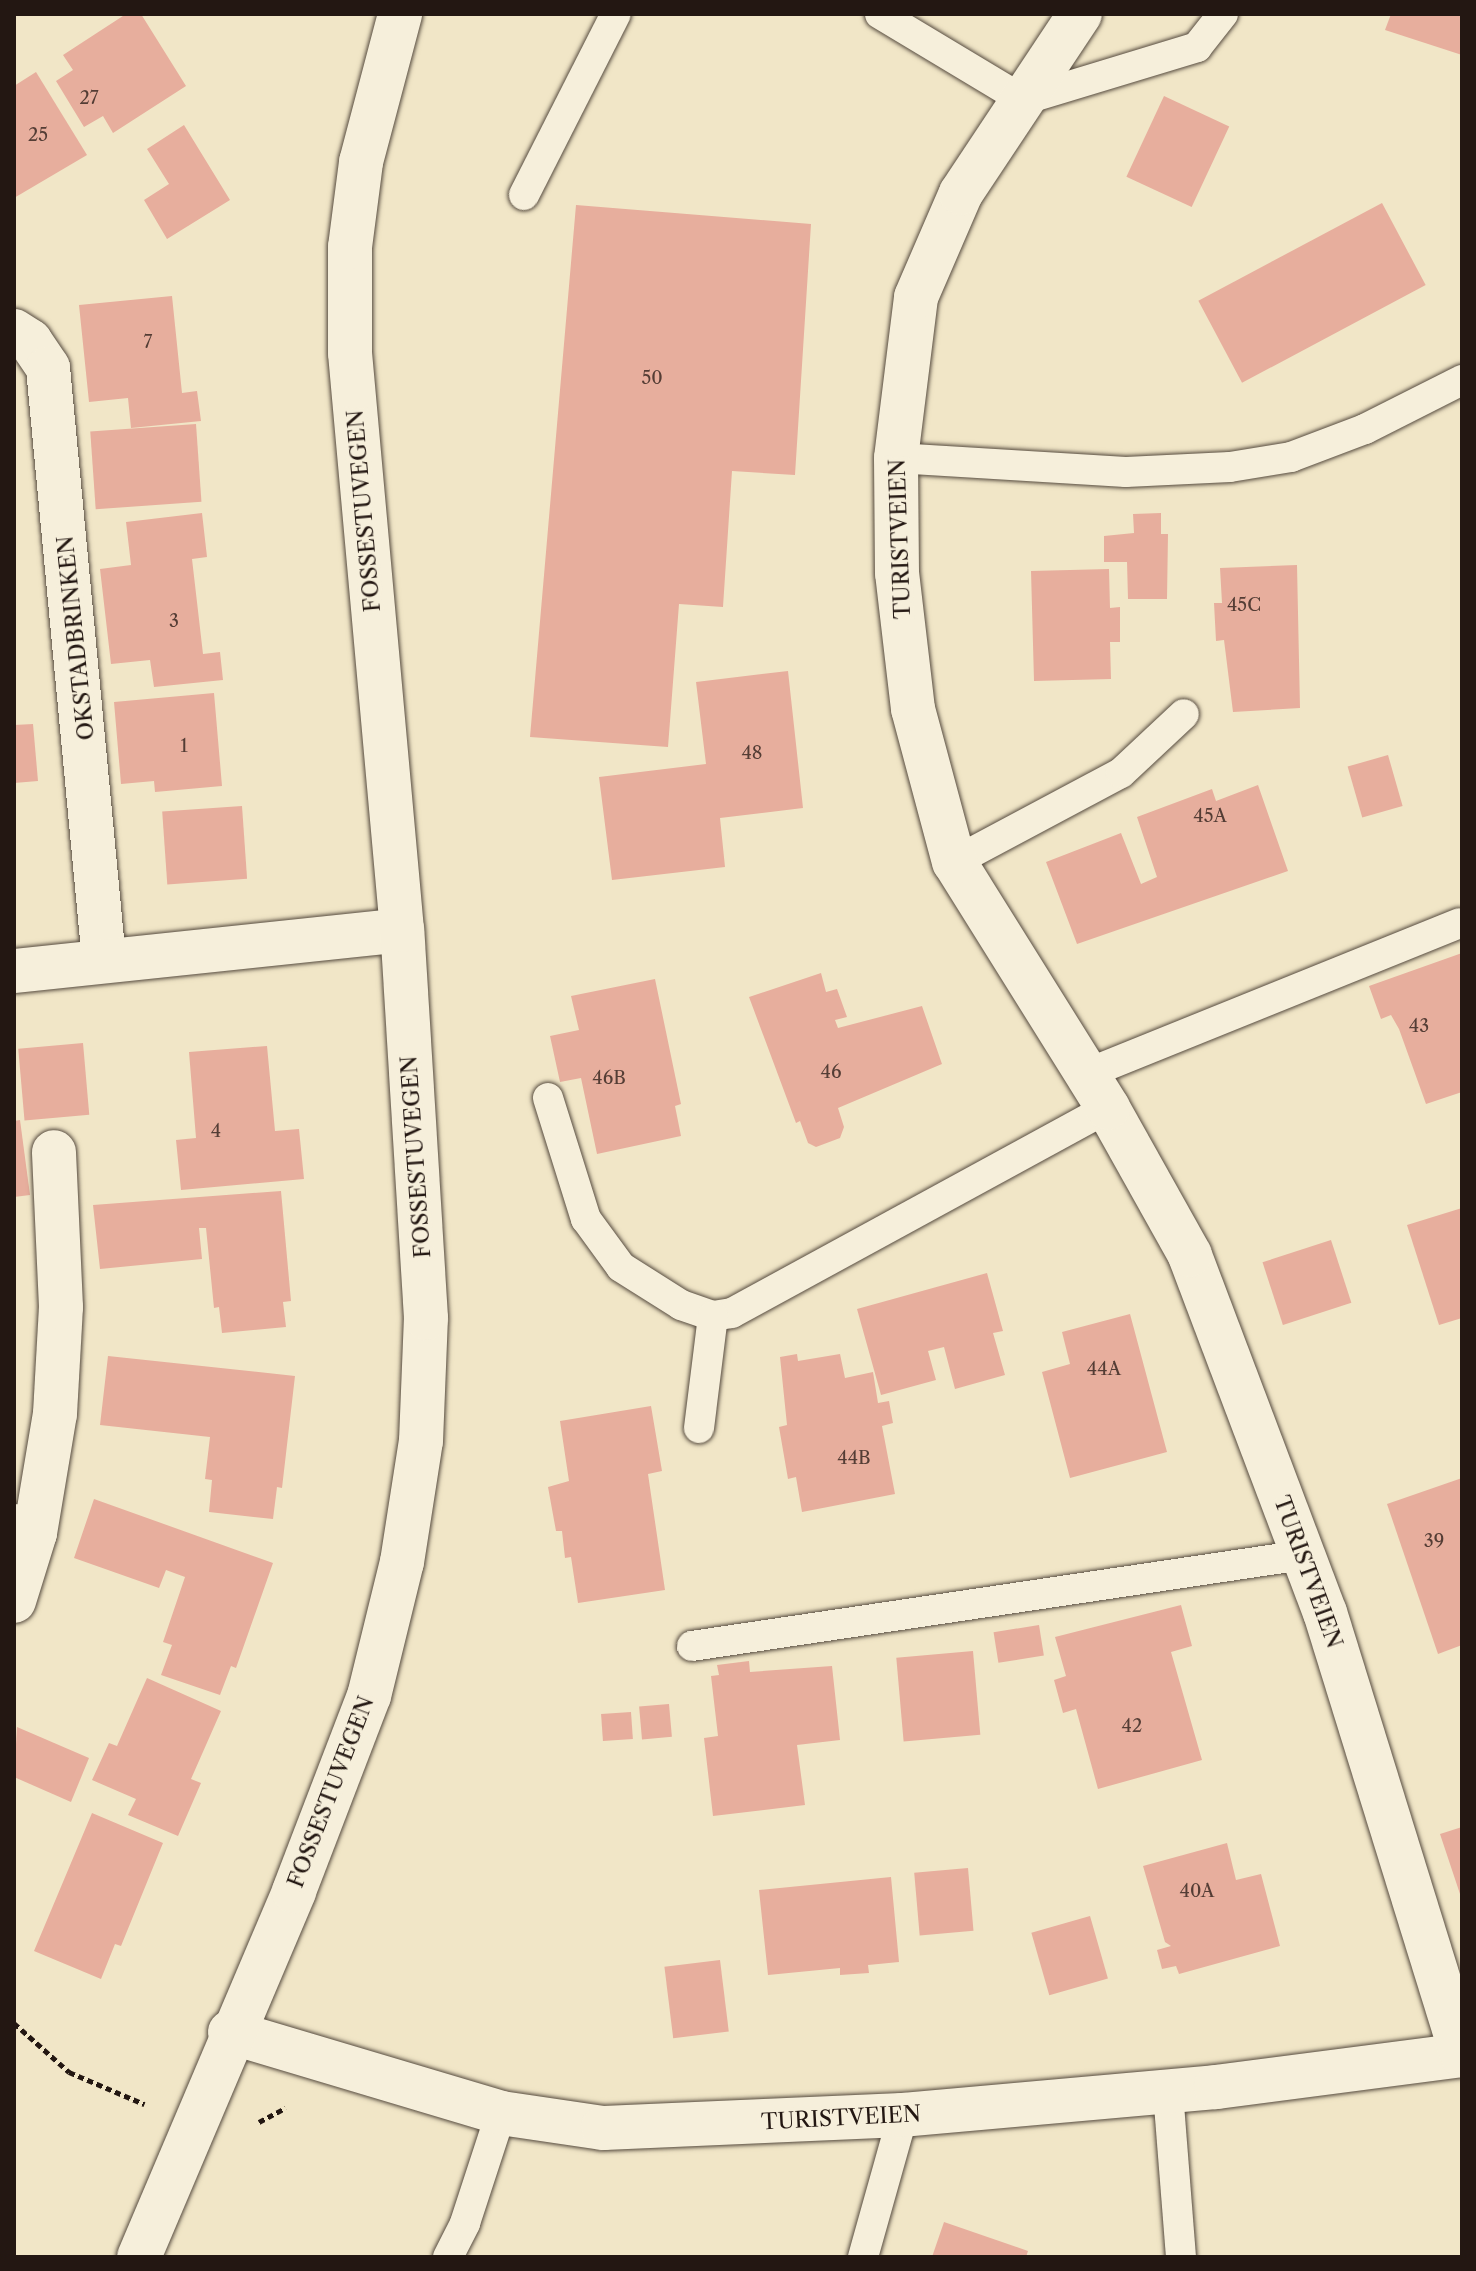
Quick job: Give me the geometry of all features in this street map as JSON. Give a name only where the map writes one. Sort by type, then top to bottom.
[{"type":"street","name":"FOSSESTUVEGEN","points":[[139,2257],[230,2032],[294,1891],[369,1696],[402,1562],[421,1441],[426,1318],[402,930],[350,353],[350,247],[361,162],[400,14]]},
{"type":"street","name":"TURISTVEIEN","points":[[230,2032],[501,2113],[603,2128],[903,2115],[1168,2092],[1462,2055],[1303,1555],[1190,1255],[1097,1091],[954,862],[913,709],[897,573],[896,458],[916,297],[961,193],[1080,14]]},
{"type":"street","name":"OKSTADBRINKEN","points":[[14,331],[30,341],[48,368],[104,960]]},
{"type":"street","points":[[14,971],[402,930]]},
{"type":"street","points":[[14,1601],[24,1530],[55,1414],[61,1307],[54,1152]]},
{"type":"lane","points":[[524,195],[616,14]]},
{"type":"lane","points":[[880,14],[1023,100],[1197,47],[1223,14]]},
{"type":"lane","points":[[896,458],[1126,472],[1230,467],[1291,457],[1365,429],[1462,380]]},
{"type":"lane","points":[[954,862],[1121,773],[1184,714]]},
{"type":"lane","points":[[548,1098],[586,1219],[621,1267],[681,1305],[713,1316],[732,1313],[1097,1091],[1459,923]]},
{"type":"lane","points":[[699,1428],[713,1316]]},
{"type":"lane","points":[[692,1646],[1303,1555]]},
{"type":"lane","points":[[1168,2092],[1181,2257]]},
{"type":"lane","points":[[448,2257],[465,2223],[501,2113]]},
{"type":"lane","points":[[863,2257],[903,2115]]},
{"type":"path","points":[[14,2023],[69,2072],[152,2107]]},
{"type":"path","points":[[252,2127],[347,2067]]},
{"type":"building","points":[[126,14],[141,14],[186,86],[113,133],[103,116],[84,127],[56,81],[73,70],[63,55]]},
{"type":"building","points":[[1391,14],[1462,14],[1462,55],[1385,30]]},
{"type":"building","points":[[36,72],[87,155],[14,198],[14,86]]},
{"type":"building","points":[[1164,96],[1229,126],[1192,207],[1126,177]]},
{"type":"building","points":[[184,125],[230,200],[167,239],[144,200],[169,184],[147,149]]},
{"type":"building","points":[[1382,203],[1426,285],[1242,383],[1198,301]]},
{"type":"building","points":[[576,205],[811,224],[795,475],[732,471],[723,607],[679,604],[668,747],[530,737]]},
{"type":"building","points":[[172,296],[182,393],[197,391],[201,421],[131,428],[128,398],[89,402],[79,305]]},
{"type":"building","points":[[196,424],[201,502],[96,509],[90,431]]},
{"type":"building","points":[[202,513],[207,557],[192,559],[203,654],[220,652],[223,680],[154,687],[150,660],[111,664],[100,569],[131,565],[126,522]]},
{"type":"building","points":[[1161,513],[1161,534],[1168,534],[1167,599],[1128,599],[1127,562],[1104,562],[1104,536],[1134,533],[1133,514]]},
{"type":"building","points":[[1297,565],[1300,708],[1233,712],[1224,640],[1216,641],[1214,603],[1222,603],[1220,568]]},
{"type":"building","points":[[1109,569],[1110,608],[1120,607],[1120,642],[1110,642],[1111,679],[1034,681],[1031,571]]},
{"type":"building","points":[[788,671],[803,808],[720,818],[725,867],[612,880],[599,777],[706,764],[696,682]]},
{"type":"building","points":[[214,693],[222,786],[155,792],[154,781],[121,784],[114,702]]},
{"type":"building","points":[[33,724],[38,781],[14,783],[14,725]]},
{"type":"building","points":[[1388,755],[1403,806],[1362,818],[1348,767]]},
{"type":"building","points":[[1258,785],[1288,871],[1077,944],[1046,862],[1121,833],[1141,884],[1157,877],[1137,817],[1212,789],[1216,801]]},
{"type":"building","points":[[242,806],[247,879],[167,884],[162,812]]},
{"type":"building","points":[[1462,953],[1462,1092],[1426,1104],[1399,1029],[1391,1015],[1381,1019],[1369,986]]},
{"type":"building","points":[[821,973],[826,992],[837,989],[847,1017],[835,1020],[838,1028],[922,1006],[942,1064],[838,1108],[844,1127],[840,1138],[816,1147],[808,1143],[800,1121],[796,1123],[749,997]]},
{"type":"building","points":[[655,979],[681,1104],[675,1106],[681,1136],[597,1154],[581,1078],[560,1082],[550,1036],[579,1030],[571,996]]},
{"type":"building","points":[[83,1043],[89,1115],[25,1120],[18,1049]]},
{"type":"building","points":[[267,1046],[275,1131],[299,1129],[304,1179],[181,1190],[176,1140],[196,1138],[189,1052]]},
{"type":"building","points":[[20,1120],[30,1195],[14,1197],[14,1121]]},
{"type":"building","points":[[281,1191],[291,1301],[283,1302],[286,1327],[222,1333],[219,1307],[214,1308],[206,1228],[199,1228],[202,1259],[100,1269],[93,1205]]},
{"type":"building","points":[[1462,1208],[1462,1318],[1439,1325],[1407,1225]]},
{"type":"building","points":[[1331,1240],[1351,1303],[1283,1325],[1263,1262]]},
{"type":"building","points":[[987,1273],[1003,1331],[993,1333],[1005,1375],[955,1389],[944,1347],[928,1351],[936,1380],[881,1395],[857,1309]]},
{"type":"building","points":[[1130,1314],[1167,1452],[1070,1478],[1042,1372],[1070,1364],[1062,1332]]},
{"type":"building","points":[[797,1354],[798,1361],[840,1354],[845,1378],[873,1372],[878,1403],[889,1401],[893,1423],[882,1426],[895,1494],[802,1512],[796,1477],[788,1479],[779,1427],[787,1425],[780,1357]]},
{"type":"building","points":[[108,1356],[295,1376],[282,1488],[277,1487],[273,1519],[209,1512],[212,1480],[205,1479],[210,1437],[100,1425]]},
{"type":"building","points":[[651,1406],[662,1471],[648,1474],[665,1590],[578,1603],[571,1557],[565,1558],[562,1531],[556,1531],[548,1487],[569,1481],[560,1421]]},
{"type":"building","points":[[1462,1478],[1462,1645],[1438,1654],[1387,1504]]},
{"type":"building","points":[[94,1499],[273,1563],[236,1668],[231,1666],[220,1695],[161,1675],[172,1645],[163,1642],[185,1577],[166,1570],[159,1588],[74,1558]]},
{"type":"building","points":[[1181,1605],[1192,1646],[1171,1652],[1202,1760],[1098,1789],[1076,1709],[1063,1713],[1054,1680],[1066,1676],[1055,1637]]},
{"type":"building","points":[[1039,1625],[1044,1656],[998,1663],[994,1632]]},
{"type":"building","points":[[973,1651],[980,1735],[904,1741],[896,1658]]},
{"type":"building","points":[[749,1661],[750,1672],[832,1666],[840,1740],[797,1745],[805,1805],[713,1816],[704,1738],[718,1736],[711,1676],[719,1675],[717,1665]]},
{"type":"building","points":[[147,1678],[221,1711],[191,1779],[201,1783],[178,1836],[128,1815],[136,1799],[92,1780],[109,1743],[117,1746]]},
{"type":"building","points":[[669,1704],[672,1737],[642,1739],[639,1707]]},
{"type":"building","points":[[631,1712],[633,1739],[603,1741],[601,1714]]},
{"type":"building","points":[[17,1727],[89,1758],[71,1802],[14,1777]]},
{"type":"building","points":[[92,1813],[163,1843],[121,1946],[115,1944],[101,1979],[34,1951]]},
{"type":"building","points":[[1462,1827],[1462,1897],[1461,1897],[1440,1834]]},
{"type":"building","points":[[1227,1843],[1236,1880],[1261,1874],[1280,1946],[1179,1974],[1176,1966],[1162,1969],[1157,1950],[1171,1946],[1165,1942],[1143,1866]]},
{"type":"building","points":[[968,1868],[973,1931],[920,1935],[914,1873]]},
{"type":"building","points":[[891,1877],[899,1962],[868,1965],[869,1973],[840,1975],[840,1968],[768,1975],[759,1890]]},
{"type":"building","points":[[1090,1916],[1108,1978],[1049,1995],[1031,1933]]},
{"type":"building","points":[[720,1960],[729,2031],[673,2038],[664,1967]]},
{"type":"building","points":[[944,2222],[1028,2251],[1026,2257],[932,2257]]}]
